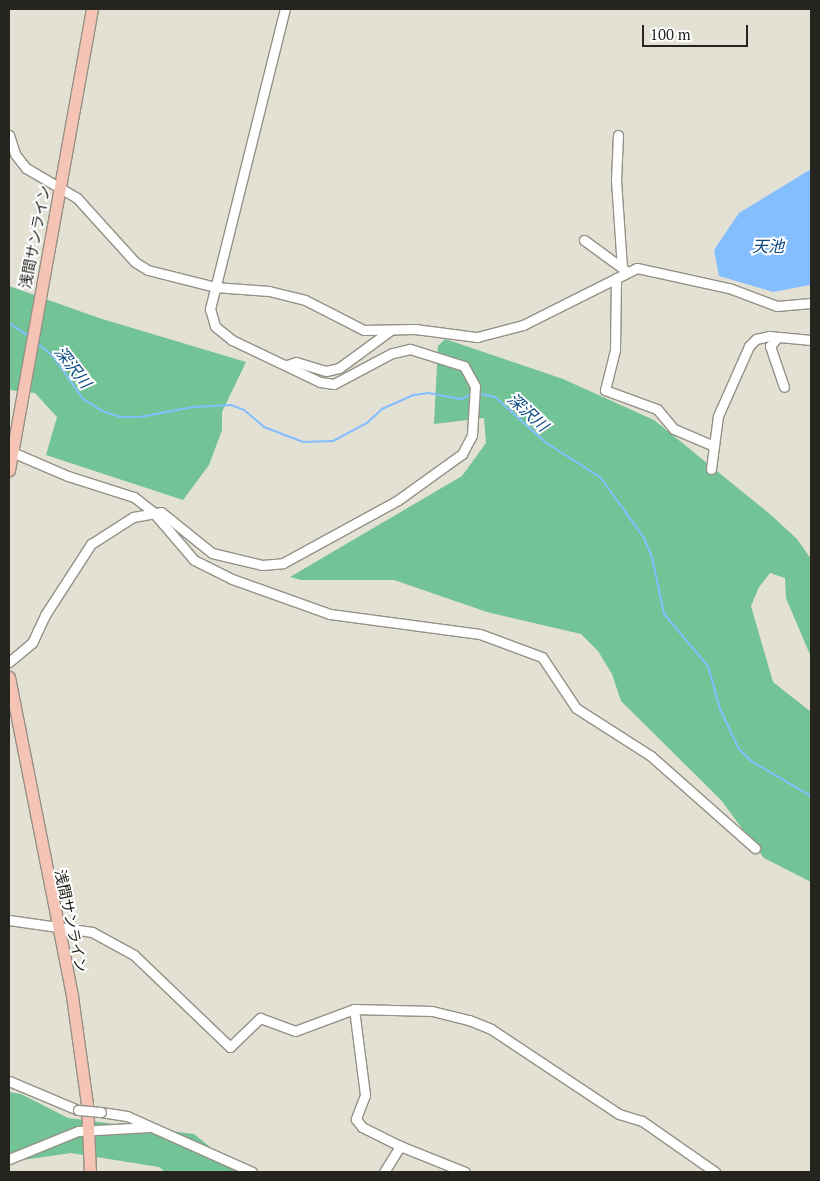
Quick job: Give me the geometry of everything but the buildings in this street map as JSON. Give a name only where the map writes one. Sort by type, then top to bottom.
[{"type":"main road","name":"浅間サンライン","points":[[9,470],[38,298],[92,9]]},
{"type":"main road","name":"浅間サンライン","points":[[9,678],[56,924],[72,996],[90,1129],[90,1172]]},
{"type":"street","points":[[12,452],[68,476],[134,497],[154,512],[176,522],[212,553],[262,565],[283,563],[398,500],[462,454],[472,435],[475,386],[464,366],[410,349],[392,353],[334,384],[320,382],[232,340],[215,326],[210,309],[285,9]]},
{"type":"street","points":[[9,134],[15,154],[26,168],[60,185],[77,198],[136,262],[148,270],[215,287],[269,291],[305,300],[332,312],[364,330],[415,329],[477,337],[523,325],[616,278],[624,270],[638,268],[729,288],[777,306],[811,303]]},
{"type":"street","points":[[618,135],[616,180],[624,270]]},
{"type":"street","points":[[584,240],[624,270]]},
{"type":"street","points":[[616,278],[614,350],[605,390],[657,409],[674,429],[714,446]]},
{"type":"street","points":[[286,365],[296,362],[326,371],[339,368],[391,330]]},
{"type":"street","points":[[778,337],[770,346],[784,387]]},
{"type":"street","points":[[711,469],[722,403],[749,346],[756,339],[778,337],[811,340]]},
{"type":"street","points":[[9,662],[32,643],[45,615],[91,544],[133,517],[154,512]]},
{"type":"street","points":[[154,512],[194,560],[232,580],[303,607],[330,614],[480,634],[542,657],[553,669],[576,708],[651,756],[755,848]]},
{"type":"street","points":[[9,920],[56,924],[92,932],[134,955],[230,1046],[260,1018],[294,1031],[354,1009],[432,1011],[491,1030],[619,1114],[642,1121],[700,1169],[715,1172]]},
{"type":"street","points":[[354,1009],[365,1095],[356,1119],[362,1127],[400,1146],[465,1172]]},
{"type":"street","points":[[9,1081],[78,1110],[127,1116],[252,1172]]},
{"type":"street","points":[[9,1159],[90,1129],[151,1127]]},
{"type":"street","points":[[384,1172],[400,1146]]},
{"type":"green space","points":[[9,286],[99,318],[246,362],[222,412],[222,430],[209,465],[183,500],[46,455],[57,417],[35,393],[9,390]]},
{"type":"green space","points":[[445,339],[563,379],[654,420],[771,515],[797,539],[811,559],[811,657],[786,598],[785,578],[770,573],[759,587],[751,606],[773,682],[811,712],[811,882],[764,858],[721,800],[621,701],[612,674],[598,651],[581,634],[487,612],[394,580],[301,580],[290,577],[462,476],[486,443],[484,418],[434,424],[438,346]]},
{"type":"green space","points":[[9,1092],[21,1094],[68,1118],[194,1134],[241,1172],[165,1172],[159,1167],[71,1153],[9,1162]]},
{"type":"water","name":"天池","points":[[811,169],[810,285],[773,292],[719,276],[714,250],[739,213]]},
{"type":"waterway","name":"深沢川","points":[[9,323],[29,336]]},
{"type":"waterway","name":"深沢川","points":[[37,343],[53,356],[83,399],[102,411],[120,417],[140,417],[193,407],[231,405],[244,410],[264,427],[303,442],[333,441],[367,423],[382,409],[414,395],[429,393],[461,399],[470,395]]},
{"type":"waterway","name":"深沢川","points":[[477,393],[495,397],[545,442],[601,478],[644,538],[652,557],[664,614],[708,666],[720,709],[739,749],[751,761],[811,796]]}]
